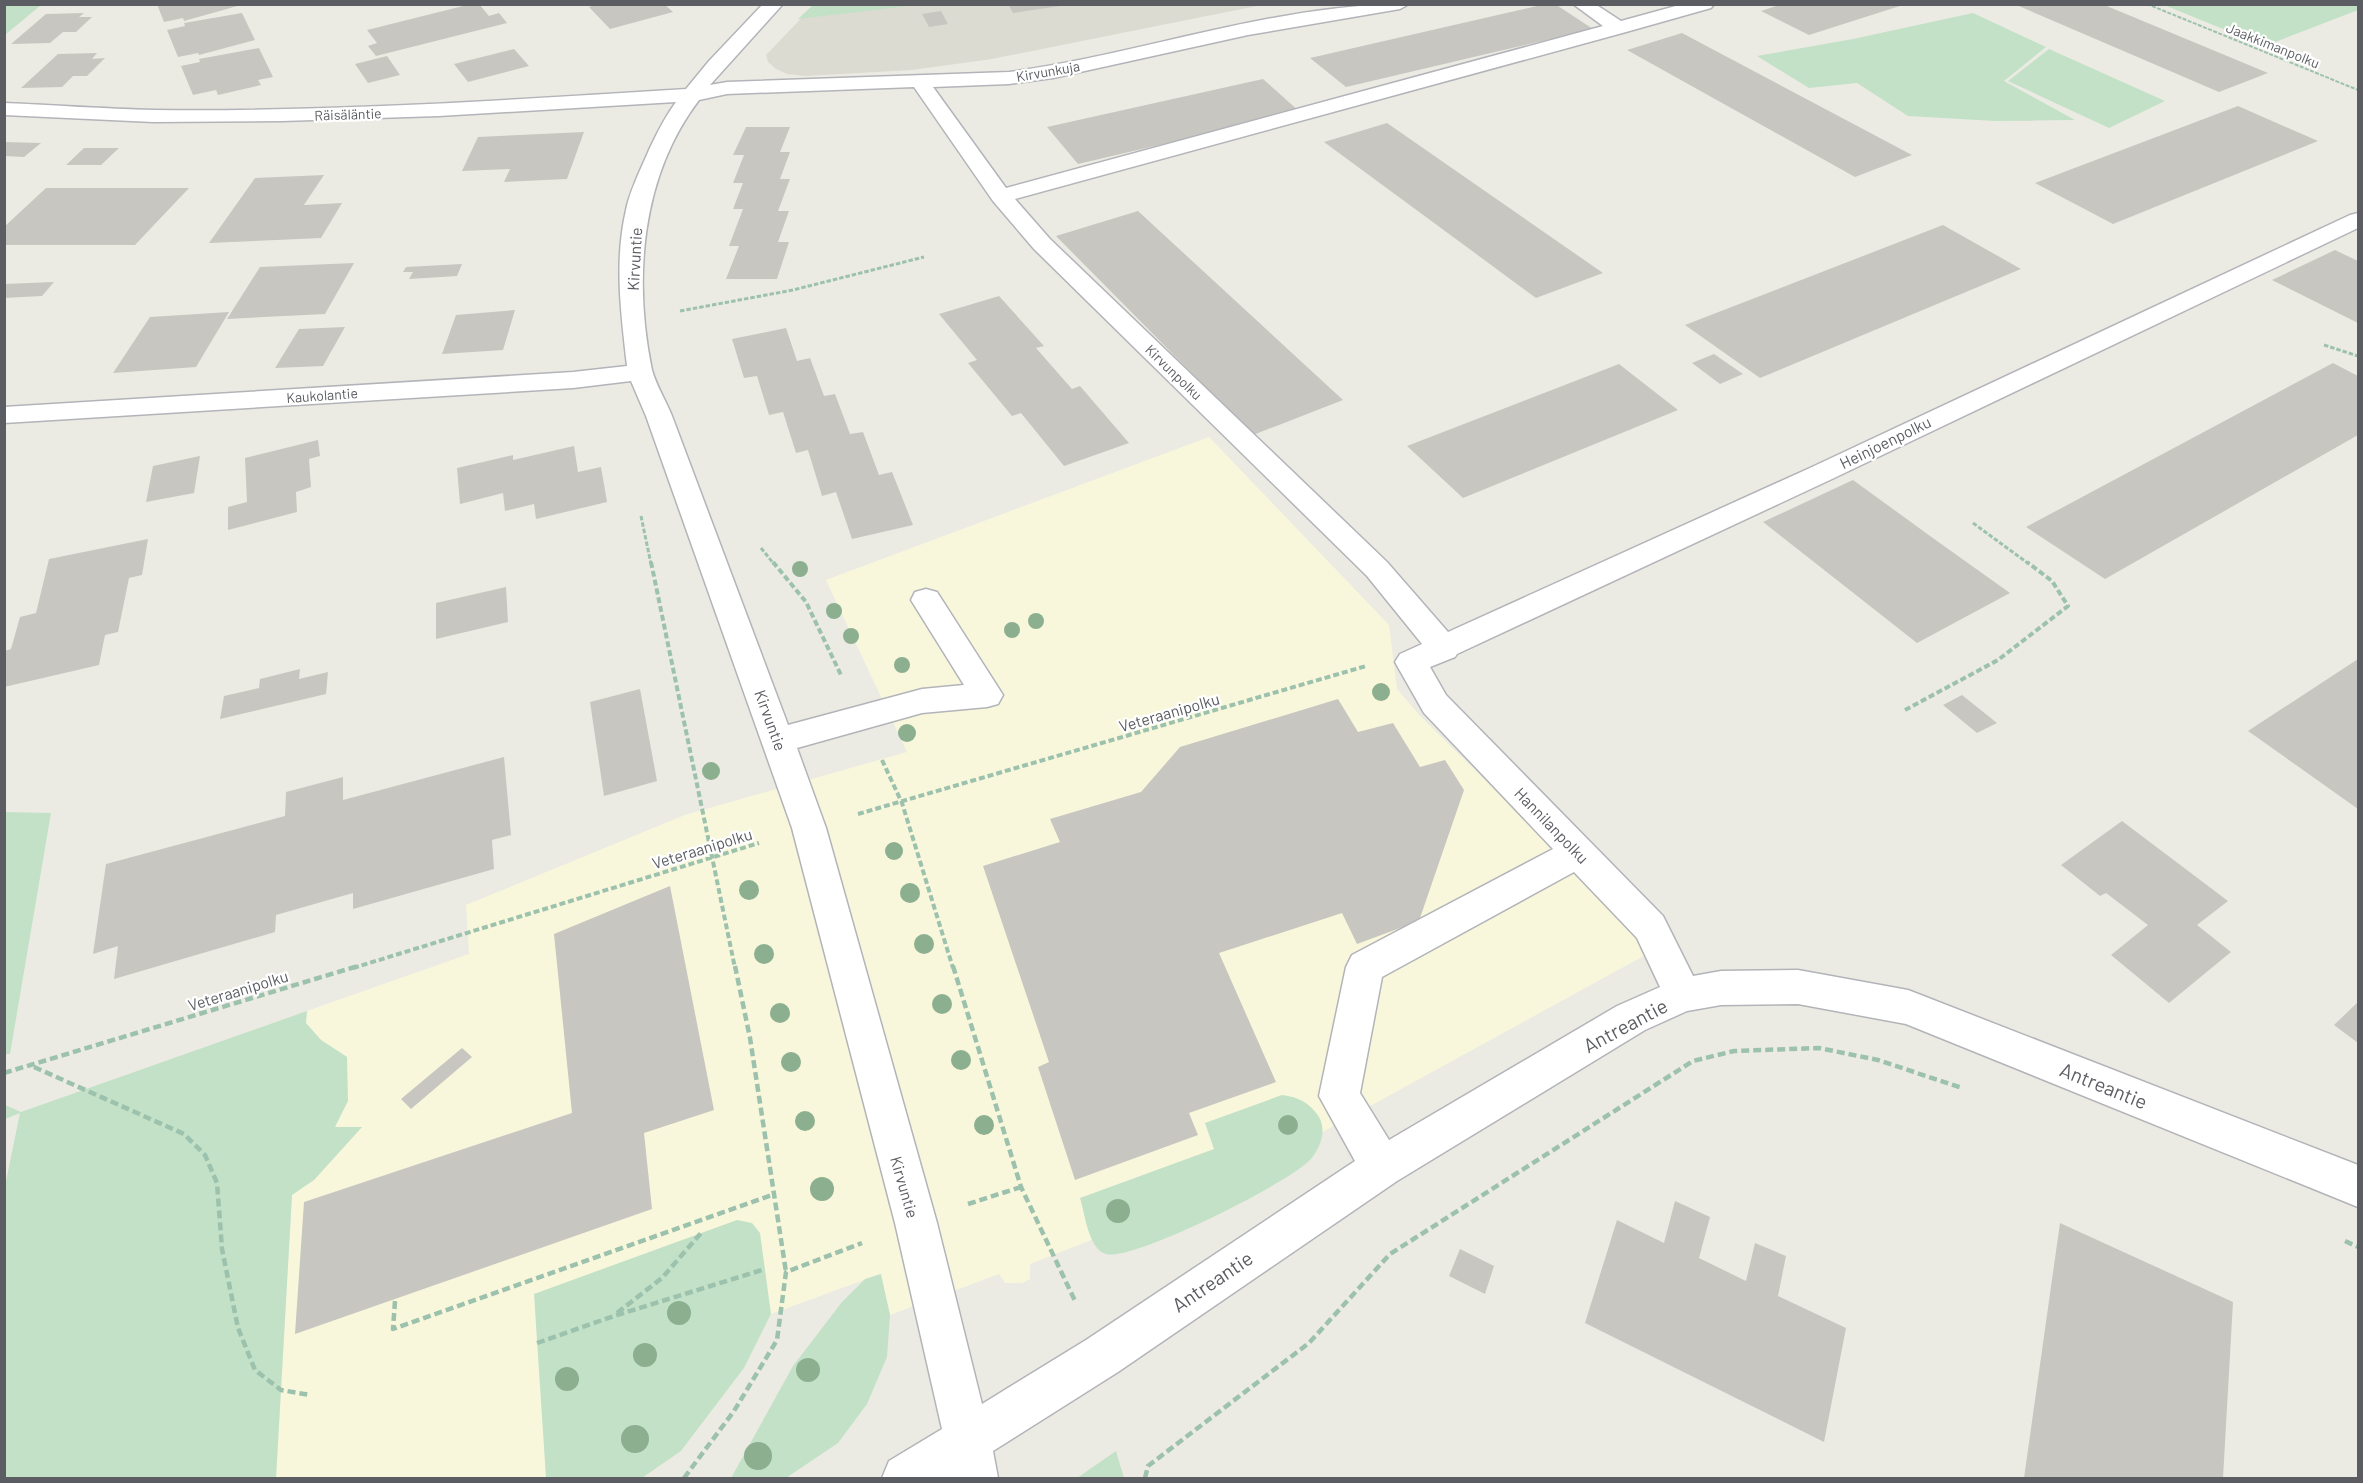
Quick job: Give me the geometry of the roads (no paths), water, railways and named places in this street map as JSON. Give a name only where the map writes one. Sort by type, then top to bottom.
[{"type":"street","name":"Kirvuntie","points":[[774,4],[716,65],[675,117],[653,165],[637,209],[632,251],[631,302],[640,372],[659,416],[779,740],[809,828],[916,1223],[971,1460]]},
{"type":"street","name":"Kirvunkuja","points":[[692,95],[727,88],[1009,78],[1053,72],[1248,29],[1400,4]]},
{"type":"street","points":[[1582,4],[1619,28]]},
{"type":"street","points":[[1001,196],[1705,4]]},
{"type":"street","name":"Kirvunpolku","points":[[920,82],[1001,196],[1042,244],[1377,568],[1444,649]]},
{"type":"street","name":"Räisäläntie","points":[[4,109],[153,116],[315,115],[692,95]]},
{"type":"street","name":"Heinjoenpolku","points":[[1411,662],[1444,649],[2358,220]]},
{"type":"street","name":"Kaukolantie","points":[[4,416],[573,380],[640,372]]},
{"type":"street","points":[[779,740],[922,701],[987,695],[927,600]]},
{"type":"street","name":"Hannilanpolku","points":[[1411,662],[1435,704],[1650,927],[1683,995]]},
{"type":"street","points":[[1382,1167],[1339,1096],[1365,967],[1578,852]]},
{"type":"street","name":"Antreantie","points":[[906,1479],[971,1460],[1102,1356],[1382,1167],[1631,1018],[1683,995],[1721,988],[1798,987],[1908,1007],[2358,1186]]}]
